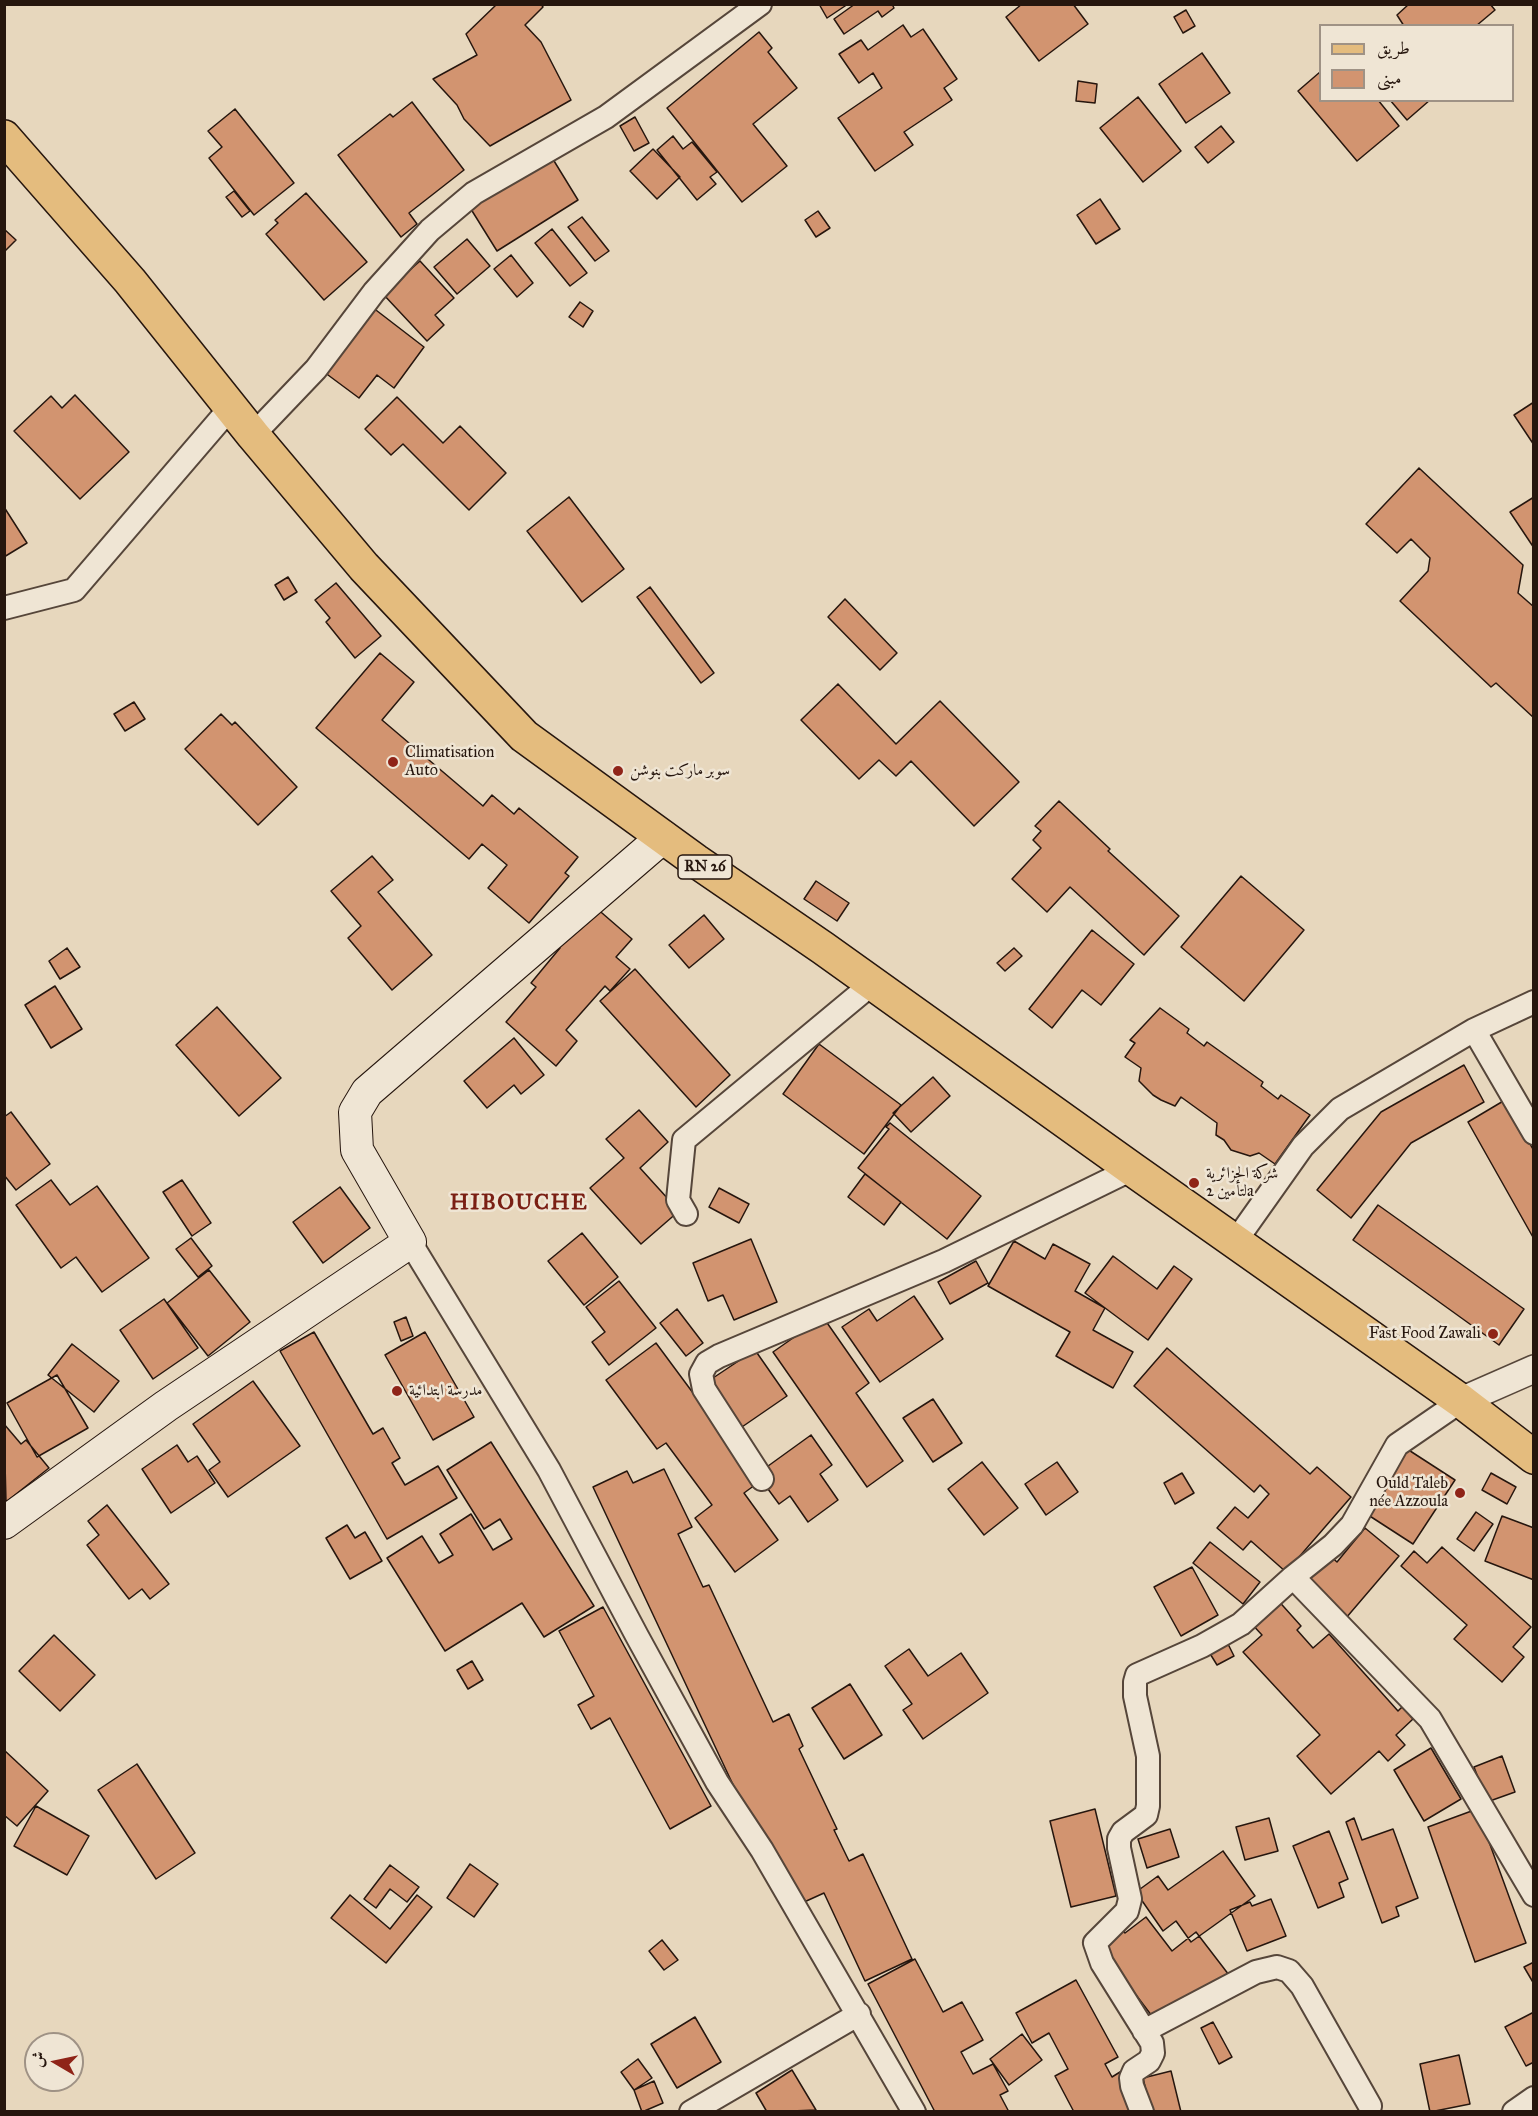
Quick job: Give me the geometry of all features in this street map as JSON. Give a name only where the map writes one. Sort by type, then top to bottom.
[{"type":"main road","name":"RN 26","points":[[4,137],[130,281],[253,435],[364,567],[524,736],[663,837],[873,983],[1461,1401],[1533,1457]]},
{"type":"main road","points":[[4,1523],[166,1406],[410,1242],[357,1150],[355,1112],[366,1092],[663,837]]},
{"type":"street","points":[[253,435],[316,369],[374,292],[430,230],[474,192],[606,117],[760,4]]},
{"type":"street","points":[[4,608],[74,590],[231,407]]},
{"type":"street","points":[[686,1214],[678,1200],[684,1140],[873,983]]},
{"type":"street","points":[[1235,1242],[1303,1146],[1340,1109],[1474,1030],[1533,1002]]},
{"type":"street","points":[[1474,1030],[1533,1133]]},
{"type":"street","points":[[762,1479],[704,1389],[701,1374],[706,1363],[944,1261],[1132,1169]]},
{"type":"street","points":[[410,1242],[549,1470],[717,1782],[762,1850],[914,2112]]},
{"type":"street","points":[[1142,2112],[1131,2078],[1134,2071],[1149,2061],[1154,2053],[1152,2043],[1102,1963],[1095,1943],[1127,1911],[1130,1899],[1119,1839],[1123,1832],[1146,1815],[1148,1806],[1148,1756],[1135,1696],[1137,1675],[1202,1646],[1241,1624],[1333,1545],[1352,1525],[1397,1445],[1461,1401],[1533,1369]]},
{"type":"street","points":[[1293,1577],[1430,1719],[1533,1895]]},
{"type":"street","points":[[1144,2031],[1256,1972],[1277,1967],[1289,1971],[1302,1986],[1371,2106]]},
{"type":"street","points":[[691,2112],[859,2014]]},
{"type":"street","points":[[1514,2112],[1533,2098]]},
{"type":"building","points":[[497,4],[541,4],[543,7],[525,25],[541,42],[571,100],[490,146],[464,119],[457,105],[433,79],[477,55],[466,34]]},
{"type":"building","points":[[819,4],[848,4],[827,18]]},
{"type":"building","points":[[855,4],[892,4],[894,8],[882,17],[878,11],[844,34],[834,19]]},
{"type":"building","points":[[1022,4],[1073,4],[1088,24],[1039,61],[1006,17]]},
{"type":"building","points":[[1409,4],[1490,4],[1495,10],[1478,24],[1403,24],[1397,15]]},
{"type":"building","points":[[1186,10],[1195,26],[1183,33],[1174,17]]},
{"type":"building","points":[[903,25],[911,37],[923,29],[957,79],[944,88],[952,100],[904,132],[913,145],[875,171],[838,118],[882,88],[873,73],[859,83],[839,54],[861,40],[868,50]]},
{"type":"building","points":[[759,32],[772,48],[768,52],[797,88],[753,124],[787,166],[742,202],[667,108]]},
{"type":"building","points":[[1202,53],[1230,93],[1186,123],[1159,84]]},
{"type":"building","points":[[1319,73],[1319,102],[1380,102],[1399,126],[1357,161],[1298,91]]},
{"type":"building","points":[[1078,81],[1097,84],[1095,103],[1076,101]]},
{"type":"building","points":[[1138,97],[1181,151],[1143,182],[1100,128]]},
{"type":"building","points":[[412,102],[464,170],[409,213],[417,224],[401,237],[338,155],[390,114],[393,117]]},
{"type":"building","points":[[1392,102],[1428,102],[1407,120]]},
{"type":"building","points":[[235,109],[294,183],[254,215],[209,158],[222,147],[208,131]]},
{"type":"building","points":[[635,117],[649,143],[634,151],[620,126]]},
{"type":"building","points":[[1221,126],[1234,142],[1208,163],[1195,147]]},
{"type":"building","points":[[673,136],[683,149],[692,142],[717,172],[710,177],[716,184],[697,200],[657,150]]},
{"type":"building","points":[[653,149],[680,177],[657,199],[630,171]]},
{"type":"building","points":[[551,156],[578,200],[497,251],[469,206]]},
{"type":"building","points":[[234,191],[250,211],[242,217],[226,197]]},
{"type":"building","points":[[306,193],[367,262],[324,300],[266,234],[278,223],[275,220]]},
{"type":"building","points":[[1100,199],[1120,229],[1096,244],[1077,215]]},
{"type":"building","points":[[818,211],[830,228],[816,237],[805,220]]},
{"type":"building","points":[[582,217],[609,251],[595,261],[568,227]]},
{"type":"building","points":[[4,229],[16,240],[4,252]]},
{"type":"building","points":[[552,229],[587,273],[570,286],[535,243]]},
{"type":"building","points":[[467,239],[490,266],[457,294],[434,267]]},
{"type":"building","points":[[511,255],[533,283],[517,297],[494,269]]},
{"type":"building","points":[[420,261],[454,298],[435,315],[444,325],[427,341],[383,294]]},
{"type":"building","points":[[580,302],[593,311],[583,327],[569,317]]},
{"type":"building","points":[[372,307],[424,347],[394,388],[377,375],[359,398],[324,372]]},
{"type":"building","points":[[75,395],[129,452],[80,499],[14,431],[51,396],[62,408]]},
{"type":"building","points":[[397,397],[443,443],[460,426],[506,473],[469,510],[403,444],[391,455],[365,429]]},
{"type":"building","points":[[1534,402],[1534,445],[1514,415]]},
{"type":"building","points":[[1419,468],[1523,565],[1518,593],[1534,607],[1534,718],[1496,683],[1491,687],[1400,601],[1428,571],[1430,558],[1411,539],[1397,553],[1366,524]]},
{"type":"building","points":[[569,497],[624,569],[582,602],[527,531]]},
{"type":"building","points":[[1534,497],[1534,548],[1510,512]]},
{"type":"building","points":[[4,507],[27,543],[4,557]]},
{"type":"building","points":[[288,577],[297,592],[284,600],[275,585]]},
{"type":"building","points":[[336,583],[381,636],[355,658],[326,622],[330,618],[315,600]]},
{"type":"building","points":[[650,587],[714,673],[701,683],[637,597]]},
{"type":"building","points":[[845,599],[897,653],[880,670],[828,617]]},
{"type":"building","name":"Climatisation Auto","points":[[380,653],[414,682],[382,720],[483,806],[492,795],[514,814],[519,808],[578,857],[565,873],[569,876],[529,923],[488,888],[507,865],[482,844],[469,859],[316,728]]},
{"type":"building","points":[[838,684],[896,744],[940,701],[1019,782],[974,826],[911,761],[896,776],[879,760],[859,779],[801,720]]},
{"type":"building","points":[[134,702],[145,719],[125,731],[114,714]]},
{"type":"building","points":[[221,714],[232,725],[235,722],[297,787],[258,825],[185,749]]},
{"type":"building","points":[[1059,801],[1110,849],[1108,851],[1179,916],[1144,955],[1070,887],[1047,912],[1012,879],[1041,848],[1033,840],[1041,831],[1035,826]]},
{"type":"building","points":[[372,856],[393,880],[378,892],[432,955],[392,990],[348,938],[361,926],[331,891]]},
{"type":"building","points":[[1241,876],[1304,930],[1244,1001],[1181,947]]},
{"type":"building","points":[[816,881],[849,903],[837,921],[804,899]]},
{"type":"building","points":[[587,900],[632,939],[616,957],[630,969],[610,991],[605,986],[566,1030],[577,1041],[556,1066],[506,1022],[536,987],[531,983],[560,948],[552,941]]},
{"type":"building","points":[[704,915],[724,939],[689,968],[669,945]]},
{"type":"building","points":[[1092,930],[1134,964],[1101,1005],[1082,990],[1052,1028],[1029,1009]]},
{"type":"building","points":[[67,948],[80,967],[60,979],[49,961]]},
{"type":"building","points":[[1014,948],[1022,956],[1005,971],[997,963]]},
{"type":"building","points":[[635,969],[730,1075],[696,1107],[600,1001]]},
{"type":"building","points":[[55,986],[82,1029],[51,1048],[25,1005]]},
{"type":"building","points":[[217,1007],[281,1078],[239,1116],[176,1045]]},
{"type":"building","points":[[1160,1008],[1189,1029],[1187,1033],[1204,1046],[1207,1042],[1263,1082],[1261,1086],[1278,1099],[1281,1095],[1310,1115],[1275,1164],[1259,1153],[1250,1156],[1231,1150],[1224,1140],[1216,1135],[1217,1123],[1181,1097],[1175,1106],[1161,1100],[1139,1081],[1141,1068],[1125,1057],[1135,1043],[1130,1040]]},
{"type":"building","points":[[514,1038],[544,1075],[521,1094],[514,1085],[487,1108],[464,1081]]},
{"type":"building","points":[[819,1044],[901,1105],[864,1154],[783,1094]]},
{"type":"building","points":[[1464,1065],[1484,1102],[1411,1143],[1351,1218],[1317,1190],[1381,1112]]},
{"type":"building","points":[[933,1077],[950,1096],[911,1132],[893,1113]]},
{"type":"building","points":[[1505,1100],[1534,1151],[1534,1239],[1468,1122]]},
{"type":"building","points":[[639,1110],[668,1142],[640,1168],[679,1211],[641,1244],[590,1188],[624,1158],[606,1139]]},
{"type":"building","points":[[11,1112],[50,1164],[16,1190],[4,1175],[4,1117]]},
{"type":"building","points":[[890,1123],[981,1196],[947,1239],[858,1168],[889,1129],[886,1127]]},
{"type":"building","points":[[865,1174],[901,1202],[884,1225],[848,1197]]},
{"type":"building","points":[[51,1180],[70,1205],[97,1186],[149,1258],[102,1292],[76,1257],[61,1268],[16,1205]]},
{"type":"building","points":[[182,1180],[211,1223],[192,1236],[163,1192]]},
{"type":"building","points":[[340,1187],[370,1228],[323,1263],[293,1222]]},
{"type":"building","points":[[719,1188],[749,1204],[739,1223],[709,1207]]},
{"type":"building","points":[[1378,1205],[1524,1309],[1499,1345],[1353,1240]]},
{"type":"building","points":[[582,1233],[618,1277],[584,1305],[548,1261]]},
{"type":"building","points":[[191,1238],[212,1266],[198,1277],[176,1249]]},
{"type":"building","points":[[751,1239],[777,1302],[734,1320],[723,1295],[708,1301],[693,1263]]},
{"type":"building","points":[[1014,1241],[1045,1259],[1053,1244],[1090,1264],[1075,1291],[1105,1308],[1093,1330],[1133,1352],[1113,1388],[1056,1356],[1070,1332],[988,1286]]},
{"type":"building","points":[[1113,1256],[1157,1289],[1174,1266],[1192,1279],[1148,1340],[1085,1293]]},
{"type":"building","points":[[976,1261],[988,1283],[950,1304],[938,1282]]},
{"type":"building","points":[[209,1270],[250,1322],[208,1356],[167,1303]]},
{"type":"building","points":[[619,1281],[656,1328],[609,1365],[592,1342],[605,1332],[586,1307]]},
{"type":"building","points":[[914,1296],[943,1339],[880,1382],[842,1327],[869,1309],[877,1321]]},
{"type":"building","points":[[164,1299],[198,1348],[153,1379],[120,1330]]},
{"type":"building","points":[[677,1309],[703,1343],[686,1356],[660,1323]]},
{"type":"building","points":[[406,1317],[413,1336],[401,1341],[394,1322]]},
{"type":"building","points":[[823,1317],[869,1383],[856,1393],[903,1461],[867,1487],[773,1352]]},
{"type":"building","points":[[314,1332],[373,1434],[383,1428],[400,1458],[392,1463],[405,1485],[438,1466],[457,1498],[387,1539],[280,1351]]},
{"type":"building","points":[[425,1332],[474,1417],[433,1440],[385,1355]]},
{"type":"building","points":[[656,1343],[759,1482],[744,1493],[778,1540],[735,1572],[695,1518],[712,1505],[666,1443],[657,1449],[606,1380]]},
{"type":"building","points":[[72,1344],[119,1381],[94,1412],[48,1375]]},
{"type":"building","points":[[1167,1348],[1310,1474],[1317,1467],[1351,1497],[1286,1572],[1251,1541],[1243,1550],[1217,1528],[1235,1507],[1248,1518],[1269,1494],[1260,1485],[1254,1492],[1134,1386]]},
{"type":"building","points":[[755,1350],[787,1396],[739,1429],[707,1382]]},
{"type":"building","points":[[57,1375],[88,1428],[37,1457],[7,1403]]},
{"type":"building","points":[[253,1381],[300,1446],[228,1497],[209,1470],[220,1462],[193,1424]]},
{"type":"building","points":[[933,1399],[962,1443],[933,1462],[903,1418]]},
{"type":"building","points":[[4,1424],[21,1444],[26,1440],[49,1468],[6,1502]]},
{"type":"building","points":[[811,1435],[832,1465],[820,1474],[838,1500],[808,1522],[790,1496],[779,1504],[757,1474]]},
{"type":"building","points":[[491,1442],[594,1606],[544,1637],[522,1603],[445,1651],[387,1558],[422,1536],[439,1563],[453,1555],[440,1534],[471,1514],[493,1550],[512,1539],[500,1519],[484,1529],[447,1470]]},
{"type":"building","points":[[177,1445],[188,1462],[197,1456],[215,1483],[171,1513],[142,1469]]},
{"type":"building","points":[[1404,1447],[1455,1480],[1413,1544],[1362,1511]]},
{"type":"building","points":[[982,1462],[1018,1508],[984,1535],[948,1489]]},
{"type":"building","points":[[1057,1462],[1078,1492],[1046,1515],[1025,1484]]},
{"type":"building","points":[[664,1469],[692,1527],[678,1534],[703,1587],[709,1585],[773,1722],[789,1714],[803,1746],[799,1749],[837,1829],[834,1830],[849,1861],[863,1854],[912,1959],[865,1981],[824,1893],[791,1908],[593,1487],[627,1471],[633,1483]]},
{"type":"building","points":[[1182,1473],[1194,1493],[1175,1504],[1164,1483]]},
{"type":"building","points":[[1491,1473],[1516,1487],[1507,1504],[1482,1490]]},
{"type":"building","points":[[107,1505],[169,1584],[150,1599],[142,1589],[129,1599],[87,1545],[99,1535],[88,1521]]},
{"type":"building","points":[[1476,1512],[1493,1524],[1474,1551],[1457,1539]]},
{"type":"building","points":[[1502,1516],[1534,1528],[1534,1580],[1485,1561]]},
{"type":"building","points":[[347,1525],[355,1538],[365,1532],[382,1561],[350,1579],[326,1538]]},
{"type":"building","points":[[1365,1528],[1399,1556],[1346,1618],[1305,1584],[1329,1555],[1337,1562]]},
{"type":"building","points":[[1210,1542],[1260,1582],[1243,1604],[1193,1563]]},
{"type":"building","points":[[1442,1547],[1531,1627],[1513,1647],[1524,1657],[1502,1682],[1454,1639],[1467,1625],[1401,1566],[1414,1551],[1427,1563]]},
{"type":"building","points":[[1192,1567],[1218,1615],[1181,1636],[1154,1587]]},
{"type":"building","points":[[1275,1597],[1301,1626],[1297,1630],[1313,1648],[1329,1634],[1398,1711],[1402,1707],[1413,1719],[1396,1735],[1405,1745],[1388,1761],[1379,1751],[1331,1794],[1297,1756],[1320,1735],[1243,1652],[1262,1635],[1249,1621]]},
{"type":"building","points":[[603,1607],[711,1806],[670,1829],[610,1718],[591,1729],[578,1705],[594,1696],[559,1631]]},
{"type":"building","points":[[54,1635],[95,1675],[60,1711],[19,1671]]},
{"type":"building","points":[[1227,1642],[1234,1656],[1217,1665],[1209,1652]]},
{"type":"building","points":[[909,1649],[928,1676],[961,1653],[988,1693],[923,1739],[903,1710],[912,1704],[885,1666]]},
{"type":"building","points":[[472,1661],[483,1680],[468,1689],[457,1670]]},
{"type":"building","points":[[850,1684],[882,1735],[844,1759],[812,1708]]},
{"type":"building","points":[[1431,1748],[1461,1799],[1424,1821],[1394,1770]]},
{"type":"building","points":[[4,1750],[48,1791],[17,1826],[4,1815]]},
{"type":"building","points":[[1502,1756],[1515,1792],[1487,1802],[1474,1767]]},
{"type":"building","points":[[137,1764],[195,1853],[156,1879],[98,1790]]},
{"type":"building","points":[[36,1806],[89,1836],[67,1875],[14,1846]]},
{"type":"building","points":[[1095,1809],[1116,1896],[1071,1907],[1050,1821]]},
{"type":"building","points":[[1477,1809],[1526,1943],[1475,1962],[1428,1827]]},
{"type":"building","points":[[1269,1818],[1278,1851],[1245,1860],[1236,1827]]},
{"type":"building","points":[[1354,1818],[1362,1840],[1393,1829],[1418,1898],[1396,1907],[1399,1916],[1382,1923],[1346,1822]]},
{"type":"building","points":[[1170,1829],[1179,1857],[1147,1868],[1138,1839]]},
{"type":"building","points":[[1329,1831],[1348,1879],[1339,1883],[1344,1897],[1318,1908],[1293,1846]]},
{"type":"building","points":[[1223,1851],[1255,1896],[1191,1942],[1176,1921],[1163,1931],[1136,1892],[1158,1876],[1168,1890]]},
{"type":"building","points":[[470,1864],[498,1884],[474,1917],[447,1898]]},
{"type":"building","points":[[390,1865],[419,1887],[407,1902],[390,1889],[376,1908],[364,1899]]},
{"type":"building","points":[[350,1895],[390,1929],[417,1895],[432,1907],[386,1963],[331,1918]]},
{"type":"building","points":[[1271,1899],[1286,1936],[1247,1951],[1230,1910],[1250,1902],[1252,1906]]},
{"type":"building","points":[[1146,1917],[1172,1951],[1196,1932],[1229,1975],[1161,2028],[1096,1942],[1119,1925],[1125,1933]]},
{"type":"building","points":[[662,1940],[678,1960],[664,1970],[649,1951]]},
{"type":"building","points":[[915,1959],[943,2012],[962,2002],[983,2040],[961,2052],[973,2074],[993,2064],[1008,2091],[1000,2095],[1009,2112],[935,2112],[868,1984]]},
{"type":"building","points":[[1534,1962],[1534,1984],[1524,1967]]},
{"type":"building","points":[[1076,1980],[1118,2057],[1105,2064],[1112,2077],[1120,2072],[1141,2112],[1074,2112],[1055,2076],[1068,2069],[1049,2033],[1032,2043],[1016,2013]]},
{"type":"building","points":[[1534,2012],[1534,2062],[1526,2066],[1505,2027]]},
{"type":"building","points":[[695,2017],[721,2062],[677,2088],[651,2044]]},
{"type":"building","points":[[1213,2022],[1232,2057],[1219,2064],[1201,2028]]},
{"type":"building","points":[[1022,2034],[1042,2060],[1009,2085],[990,2059]]},
{"type":"building","points":[[1459,2055],[1470,2104],[1430,2112],[1420,2064]]},
{"type":"building","points":[[638,2059],[652,2078],[634,2090],[621,2072]]},
{"type":"building","points":[[792,2070],[816,2110],[767,2112],[756,2093]]},
{"type":"building","points":[[1171,2071],[1181,2112],[1151,2112],[1143,2078]]},
{"type":"building","points":[[654,2081],[663,2103],[642,2112],[634,2090]]},
{"type":"place","name":"Climatisation Auto","points":[[393,762]]},
{"type":"place","name":"سوبر ماركت بنوشن","points":[[618,771]]},
{"type":"place","name":"شركة الجزائرية لتأمين 2a","points":[[1194,1183]]},
{"type":"place","name":"Fast Food Zawali","points":[[1493,1334]]},
{"type":"place","name":"مدرسة ابتدائية","points":[[397,1391]]},
{"type":"place","name":"Ould Taleb née Azzoula","points":[[1460,1493]]},
{"type":"district","name":"HIBOUCHE","points":[[519,1204]]}]
